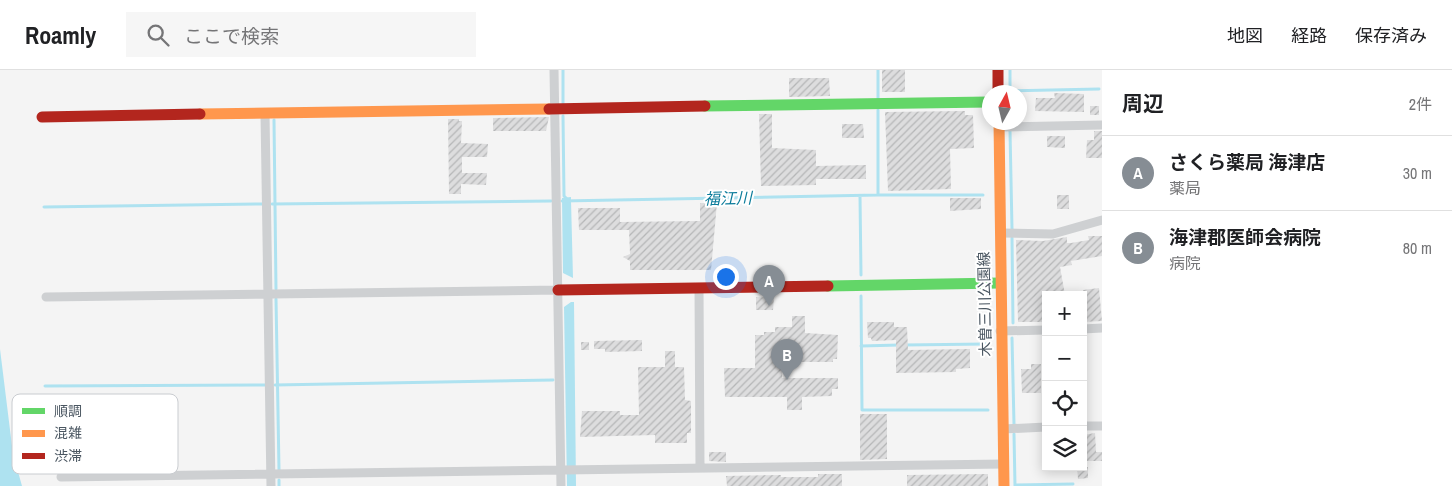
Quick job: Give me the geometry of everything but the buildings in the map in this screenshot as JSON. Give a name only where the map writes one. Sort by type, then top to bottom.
[{"type":"street","points":[[554,70],[561,486]]},
{"type":"street","points":[[998,70],[998,85]]},
{"type":"street","points":[[42,117],[982,102]]},
{"type":"street","points":[[265,114],[271,486]]},
{"type":"street","points":[[1027,125],[1102,126]]},
{"type":"street","name":"木曽三川公園線","points":[[999,130],[1000,330],[1004,486]]},
{"type":"street","points":[[1000,233],[1053,234],[1102,220]]},
{"type":"street","points":[[46,297],[1000,283]]},
{"type":"street","points":[[699,288],[700,468]]},
{"type":"street","points":[[1087,329],[1102,328]]},
{"type":"street","points":[[1000,330],[1042,330]]},
{"type":"street","points":[[1087,426],[1102,426]]},
{"type":"street","points":[[1003,429],[1042,427]]},
{"type":"street","points":[[61,477],[1004,464]]},
{"type":"water","points":[[571,197],[573,278],[563,273],[562,198]]},
{"type":"water","points":[[574,302],[576,486],[567,486],[564,307]]},
{"type":"water","points":[[0,349],[12,446],[12,474],[19,474],[22,486],[0,486]]},
{"type":"waterway","points":[[563,70],[563,104]]},
{"type":"waterway","name":"福江川","points":[[878,70],[878,100]]},
{"type":"waterway","points":[[1010,70],[1010,85]]},
{"type":"waterway","points":[[1027,91],[1099,89]]},
{"type":"waterway","name":"福江川","points":[[562,201],[878,195],[878,110]]},
{"type":"waterway","points":[[563,116],[564,196],[568,200]]},
{"type":"waterway","points":[[274,120],[276,289]]},
{"type":"waterway","points":[[1010,131],[1012,229]]},
{"type":"waterway","points":[[878,195],[983,195]]},
{"type":"waterway","points":[[860,196],[861,275]]},
{"type":"waterway","points":[[272,204],[551,201]]},
{"type":"waterway","points":[[44,207],[263,204]]},
{"type":"waterway","points":[[1012,238],[1013,323]]},
{"type":"waterway","points":[[861,296],[862,410],[988,410]]},
{"type":"waterway","points":[[276,299],[279,470]]},
{"type":"waterway","points":[[1012,338],[1014,424]]},
{"type":"waterway","points":[[905,345],[985,344]]},
{"type":"waterway","points":[[861,346],[899,345]]},
{"type":"waterway","points":[[275,385],[553,380]]},
{"type":"waterway","points":[[45,386],[265,385]]},
{"type":"waterway","points":[[1014,434],[1015,486]]},
{"type":"waterway","points":[[279,480],[279,486]]},
{"type":"waterway","points":[[1015,485],[1073,484]]},
{"type":"traffic: fast","points":[[705,106],[982,102]]},
{"type":"traffic: fast","points":[[828,286],[1000,283]]},
{"type":"traffic: slow","points":[[200,114],[549,109]]},
{"type":"traffic: slow","points":[[999,130],[1004,486]]},
{"type":"traffic: jam","points":[[998,70],[998,85]]},
{"type":"traffic: jam","points":[[549,109],[705,106]]},
{"type":"traffic: jam","points":[[42,117],[200,114]]},
{"type":"traffic: jam","points":[[558,290],[828,286]]},
{"type":"place","name":"さくら薬局 海津店","points":[[769,306]]},
{"type":"place","name":"海津郡医師会病院","points":[[787,380]]}]
